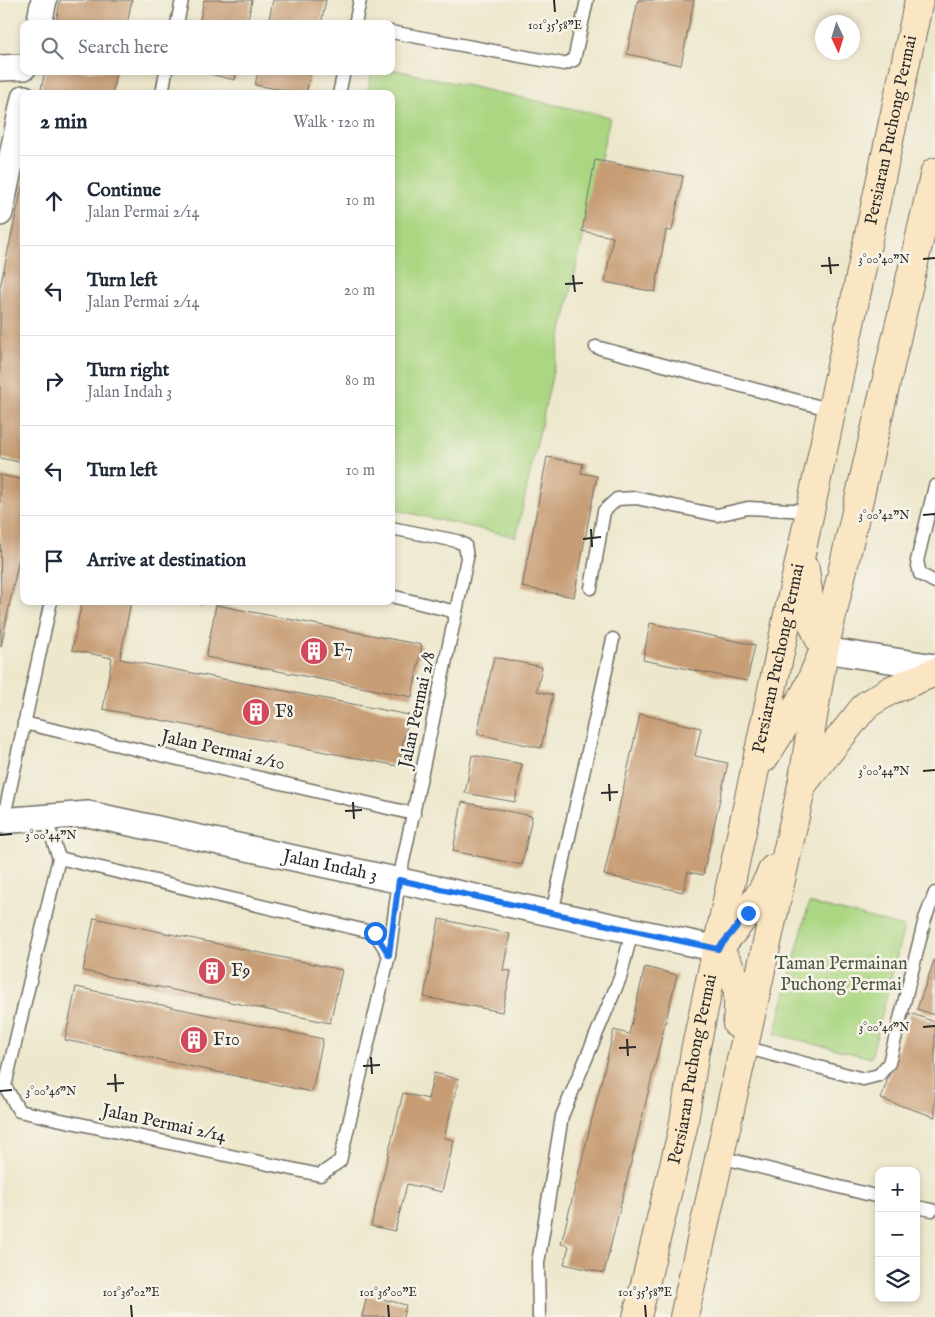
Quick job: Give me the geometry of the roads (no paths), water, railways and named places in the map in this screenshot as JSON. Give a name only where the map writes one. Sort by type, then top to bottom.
[{"type":"street","points":[[40,20],[44,0]]},
{"type":"street","name":"Persiaran Puchong Permai","points":[[637,1317],[683,1128],[695,1052],[919,0]]},
{"type":"street","points":[[0,68],[20,66]]},
{"type":"street","points":[[25,90],[28,75]]},
{"type":"street","points":[[0,213],[20,117]]},
{"type":"street","points":[[684,1317],[802,785],[824,650],[935,172]]},
{"type":"street","points":[[755,772],[806,692],[824,650],[812,622],[802,550]]},
{"type":"street","points":[[824,650],[935,667]]},
{"type":"street","points":[[802,785],[866,705],[891,690],[935,672]]},
{"type":"street","name":"Jalan Indah 3","points":[[1,821],[88,814],[718,949]]},
{"type":"street","points":[[736,1088],[736,1032],[739,1005],[737,980],[732,967],[718,949],[748,913],[764,890],[794,818]]},
{"type":"lane","points":[[178,20],[182,0]]},
{"type":"lane","points":[[356,20],[360,0]]},
{"type":"lane","points":[[395,33],[564,64],[574,60],[587,0]]},
{"type":"lane","points":[[163,90],[165,75]]},
{"type":"lane","points":[[340,90],[343,75]]},
{"type":"lane","points":[[596,347],[832,410]]},
{"type":"lane","points":[[935,486],[917,561],[920,574],[935,582]]},
{"type":"lane","points":[[591,588],[604,511],[617,499],[636,498],[717,515],[748,508],[810,511]]},
{"type":"lane","name":"Jalan Permai 2/8","points":[[395,529],[457,541],[465,545],[467,558],[399,880]]},
{"type":"lane","points":[[395,597],[456,612]]},
{"type":"lane","points":[[1,821],[50,605]]},
{"type":"lane","points":[[552,913],[613,639]]},
{"type":"lane","name":"Jalan Permai 2/10","points":[[24,723],[414,814]]},
{"type":"lane","points":[[45,817],[59,858],[375,933],[389,955]]},
{"type":"lane","name":"Jalan Permai 2/14","points":[[59,858],[5,1086],[18,1111],[320,1175],[340,1162],[389,955],[399,880]]},
{"type":"lane","points":[[744,1047],[863,1079],[879,1074],[889,1063],[925,919],[935,893]]},
{"type":"lane","points":[[539,1317],[538,1263],[562,1116],[620,978],[632,931]]},
{"type":"lane","points":[[720,1158],[875,1196]]},
{"type":"lane","points":[[920,1207],[932,1210]]},
{"type":"place","name":"F7","points":[[314,651]]},
{"type":"place","name":"F8","points":[[256,712]]},
{"type":"place","name":"F9","points":[[212,971]]},
{"type":"place","name":"F10","points":[[194,1040]]},
{"type":"park label","name":"Taman Permainan Puchong Permai","points":[[841,974]]}]
